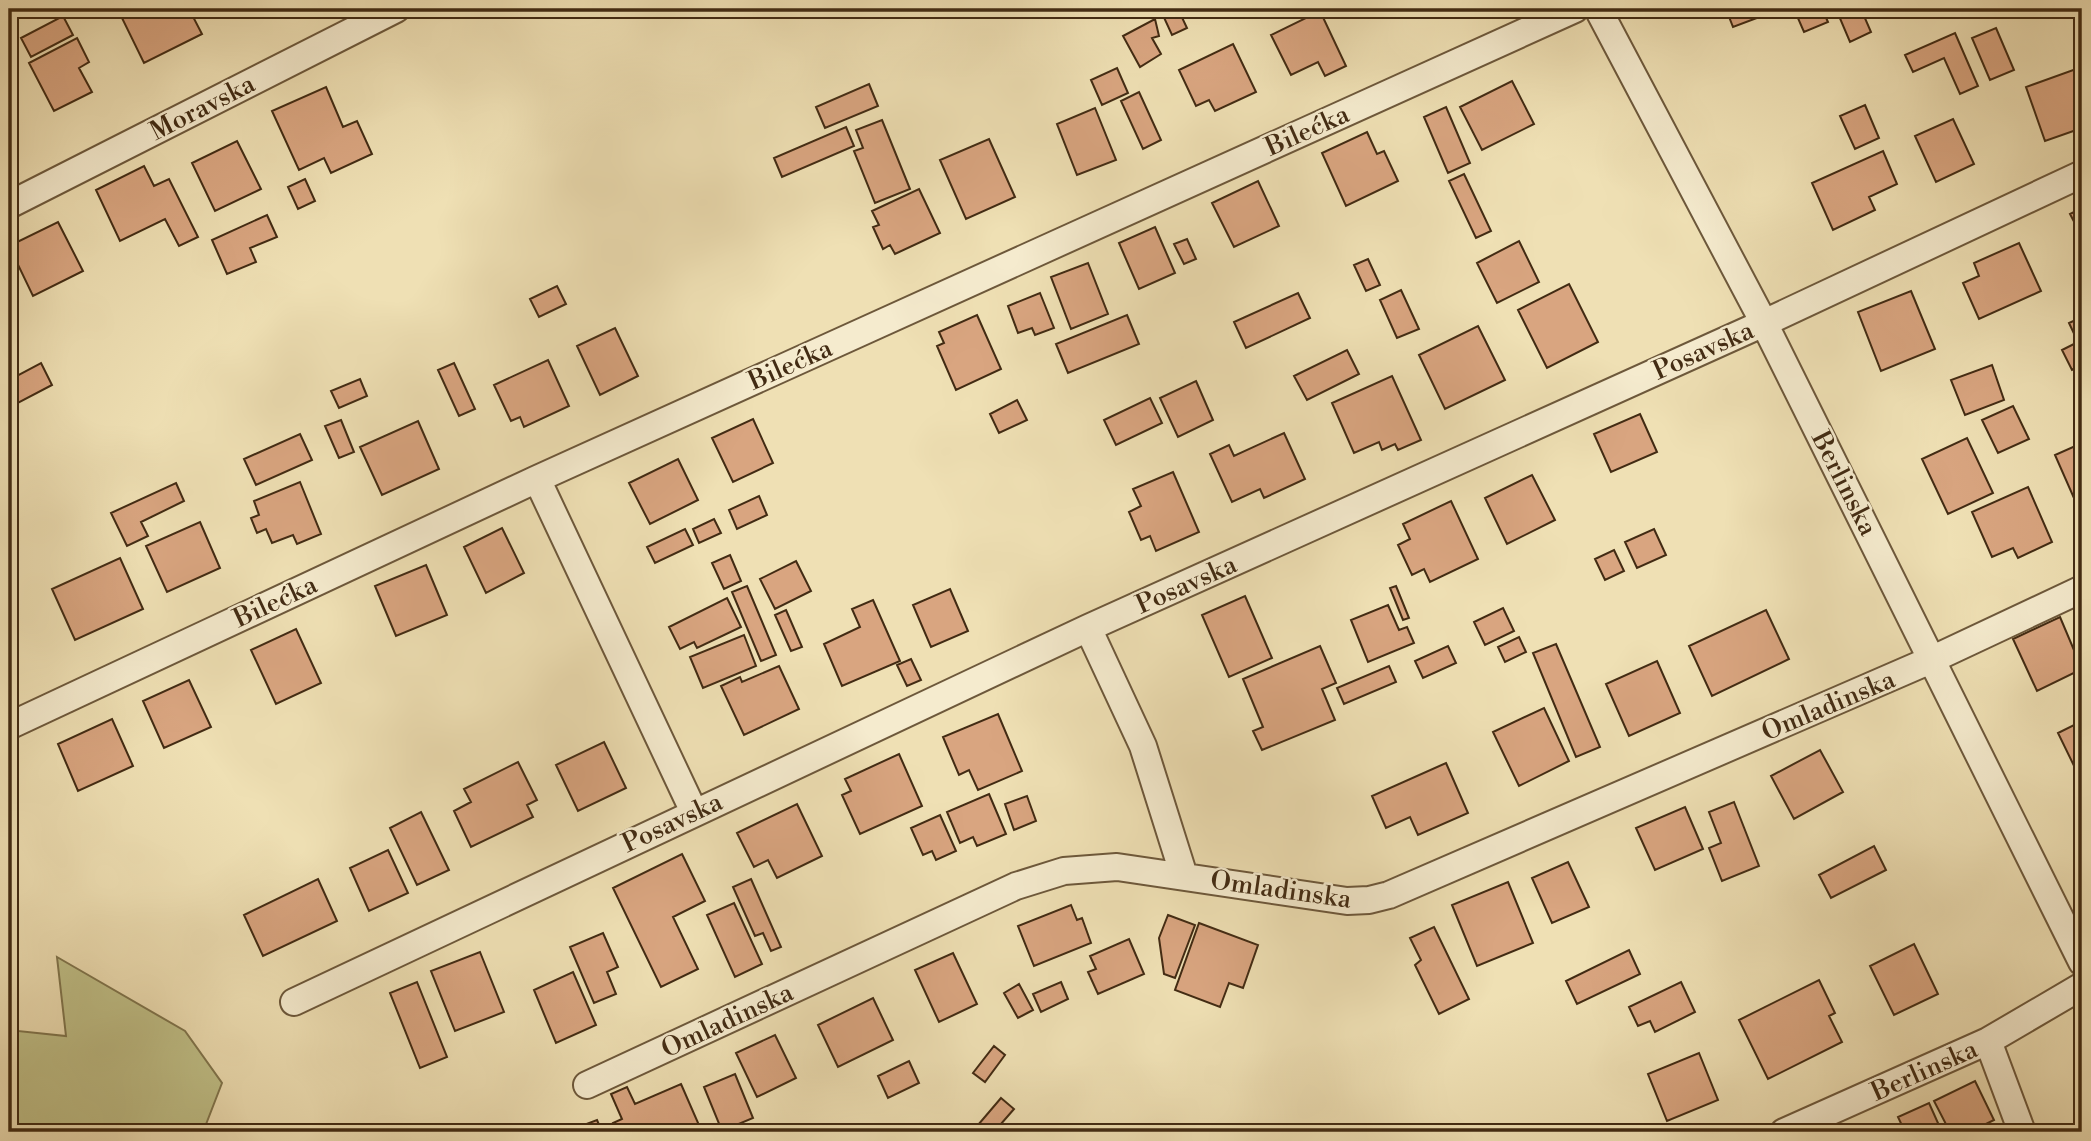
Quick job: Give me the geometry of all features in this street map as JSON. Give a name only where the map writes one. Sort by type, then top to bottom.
[{"type":"street","name":"Moravska","points":[[9,205],[396,9]]},
{"type":"street","name":"Bilećka","points":[[9,726],[537,479],[1575,9]]},
{"type":"street","name":"Berlinska","points":[[1598,9],[1765,323],[2082,962]]},
{"type":"street","name":"Posavska","points":[[295,1002],[1088,628],[1765,323],[2082,174]]},
{"type":"street","points":[[537,479],[694,812]]},
{"type":"street","name":"Omladinska","points":[[587,1085],[1016,886],[1064,871],[1117,867],[1347,901],[1369,900],[1389,895],[1933,659],[2082,589]]},
{"type":"street","points":[[1088,628],[1143,746],[1184,876]]},
{"type":"street","name":"Berlinska","points":[[1784,1132],[1988,1041],[2082,986]]},
{"type":"street","name":"Berlinska","points":[[1988,1041],[2022,1132]]},
{"type":"green space","points":[[57,957],[185,1031],[222,1083],[203,1132],[9,1132],[9,1030],[66,1036]]},
{"type":"building","points":[[134,9],[189,9],[202,34],[144,63],[121,16]]},
{"type":"building","points":[[1178,9],[1187,28],[1172,35],[1161,11]]},
{"type":"building","points":[[1726,9],[1778,9],[1778,10],[1733,27]]},
{"type":"building","points":[[1794,9],[1822,9],[1828,22],[1804,32]]},
{"type":"building","points":[[1836,9],[1861,9],[1871,32],[1850,42]]},
{"type":"building","points":[[1320,11],[1346,66],[1325,76],[1318,62],[1291,75],[1271,35]]},
{"type":"building","points":[[63,16],[73,35],[31,57],[21,38]]},
{"type":"building","points":[[1155,19],[1159,36],[1152,38],[1161,54],[1140,67],[1123,36]]},
{"type":"building","points":[[1996,28],[2014,70],[1990,80],[1972,38]]},
{"type":"building","points":[[1955,33],[1978,86],[1960,94],[1944,58],[1913,72],[1905,55]]},
{"type":"building","points":[[77,38],[89,62],[79,68],[92,92],[54,111],[29,63]]},
{"type":"building","points":[[1233,44],[1256,92],[1215,111],[1209,100],[1196,106],[1179,70]]},
{"type":"building","points":[[1117,68],[1128,93],[1102,105],[1091,80]]},
{"type":"building","points":[[2076,69],[2082,88],[2082,128],[2045,141],[2026,87]]},
{"type":"building","points":[[1512,81],[1534,124],[1482,150],[1460,107]]},
{"type":"building","points":[[869,84],[878,106],[825,128],[816,107]]},
{"type":"building","points":[[326,87],[343,127],[357,121],[372,154],[331,173],[324,158],[299,170],[272,111]]},
{"type":"building","points":[[1139,92],[1161,140],[1143,149],[1121,101]]},
{"type":"building","points":[[1865,105],[1879,138],[1855,149],[1840,116]]},
{"type":"building","points":[[1446,107],[1470,163],[1448,173],[1424,117]]},
{"type":"building","points":[[1095,108],[1116,160],[1077,175],[1057,124]]},
{"type":"building","points":[[1953,119],[1974,164],[1936,182],[1915,136]]},
{"type":"building","points":[[882,120],[910,189],[875,203],[854,151],[863,148],[856,130]]},
{"type":"building","points":[[846,127],[854,146],[782,177],[774,158]]},
{"type":"building","points":[[1367,132],[1377,154],[1384,151],[1398,181],[1346,206],[1322,153]]},
{"type":"building","points":[[989,139],[1015,197],[966,219],[940,160]]},
{"type":"building","points":[[237,141],[261,189],[215,211],[192,163]]},
{"type":"building","points":[[1883,151],[1897,184],[1869,197],[1875,210],[1833,230],[1812,183]]},
{"type":"building","points":[[144,166],[154,186],[169,179],[198,237],[179,246],[165,219],[120,241],[96,190]]},
{"type":"building","points":[[1464,174],[1491,231],[1476,238],[1449,181]]},
{"type":"building","points":[[305,179],[315,201],[298,209],[288,187]]},
{"type":"building","points":[[1258,181],[1279,226],[1234,247],[1212,203]]},
{"type":"building","points":[[919,189],[940,233],[895,254],[890,245],[883,249],[873,227],[879,225],[872,211]]},
{"type":"building","points":[[2082,208],[2082,237],[2070,214]]},
{"type":"building","points":[[267,215],[277,237],[250,248],[256,262],[227,274],[212,240]]},
{"type":"building","points":[[58,222],[83,271],[33,296],[9,246]]},
{"type":"building","points":[[1155,227],[1175,273],[1139,289],[1119,243]]},
{"type":"building","points":[[1187,239],[1196,259],[1184,264],[1174,244]]},
{"type":"building","points":[[1519,241],[1539,282],[1497,303],[1477,263]]},
{"type":"building","points":[[2019,243],[2041,291],[1979,319],[1963,283],[1979,276],[1974,263]]},
{"type":"building","points":[[1368,259],[1380,285],[1366,291],[1354,265]]},
{"type":"building","points":[[1088,263],[1108,314],[1071,329],[1051,277]]},
{"type":"building","points":[[1569,284],[1598,342],[1547,368],[1518,310]]},
{"type":"building","points":[[557,286],[566,304],[539,317],[530,299]]},
{"type":"building","points":[[1401,290],[1419,329],[1397,338],[1380,300]]},
{"type":"building","points":[[1911,291],[1935,349],[1881,371],[1858,312]]},
{"type":"building","points":[[1040,293],[1054,328],[1035,335],[1032,328],[1018,333],[1008,306]]},
{"type":"building","points":[[1298,293],[1310,318],[1246,348],[1234,322]]},
{"type":"building","points":[[977,315],[1001,369],[956,390],[937,346],[944,343],[939,332]]},
{"type":"building","points":[[1127,315],[1139,344],[1068,373],[1056,344]]},
{"type":"building","points":[[2082,317],[2082,365],[2072,370],[2062,350],[2078,342],[2069,323]]},
{"type":"building","points":[[1478,326],[1505,380],[1445,409],[1419,355]]},
{"type":"building","points":[[615,328],[638,376],[600,395],[577,346]]},
{"type":"building","points":[[1347,350],[1359,374],[1307,400],[1294,376]]},
{"type":"building","points":[[548,360],[569,406],[524,427],[520,417],[511,421],[494,385]]},
{"type":"building","points":[[41,363],[52,385],[14,405],[9,395],[9,380]]},
{"type":"building","points":[[454,363],[475,409],[459,416],[438,370]]},
{"type":"building","points":[[1992,365],[2004,400],[1965,415],[1951,380]]},
{"type":"building","points":[[1392,376],[1421,440],[1398,450],[1395,444],[1382,450],[1379,442],[1354,453],[1332,403]]},
{"type":"building","points":[[360,379],[367,396],[339,408],[331,391]]},
{"type":"building","points":[[1196,381],[1213,420],[1178,437],[1160,398]]},
{"type":"building","points":[[1150,398],[1162,423],[1116,445],[1104,420]]},
{"type":"building","points":[[1017,400],[1027,420],[999,433],[990,414]]},
{"type":"building","points":[[2013,406],[2029,439],[1998,453],[1982,420]]},
{"type":"building","points":[[1640,414],[1657,452],[1611,472],[1594,434]]},
{"type":"building","points":[[753,419],[773,463],[733,482],[712,438]]},
{"type":"building","points":[[341,420],[354,452],[339,458],[325,426]]},
{"type":"building","points":[[418,421],[439,469],[382,495],[360,447]]},
{"type":"building","points":[[1284,433],[1305,479],[1264,498],[1260,489],[1232,502],[1210,454],[1229,445],[1234,456]]},
{"type":"building","points":[[300,434],[312,460],[256,485],[244,459]]},
{"type":"building","points":[[1967,438],[1993,493],[1948,514],[1922,459]]},
{"type":"building","points":[[2082,443],[2082,513],[2081,514],[2055,455]]},
{"type":"building","points":[[678,459],[698,500],[650,524],[629,483]]},
{"type":"building","points":[[1173,472],[1199,532],[1156,551],[1150,536],[1141,540],[1129,512],[1141,506],[1133,489]]},
{"type":"building","points":[[1532,475],[1555,520],[1507,544],[1485,498]]},
{"type":"building","points":[[300,482],[321,534],[297,544],[293,535],[272,543],[266,529],[257,533],[251,518],[259,515],[254,501]]},
{"type":"building","points":[[176,483],[184,501],[141,522],[148,536],[127,546],[111,513]]},
{"type":"building","points":[[2028,487],[2052,542],[2018,558],[2013,548],[1992,557],[1972,512]]},
{"type":"building","points":[[759,496],[767,515],[737,529],[729,510]]},
{"type":"building","points":[[1451,501],[1478,559],[1430,582],[1424,569],[1412,575],[1398,545],[1410,539],[1403,524]]},
{"type":"building","points":[[714,519],[721,533],[699,543],[693,529]]},
{"type":"building","points":[[200,522],[220,568],[167,592],[146,546]]},
{"type":"building","points":[[502,528],[524,573],[486,593],[464,547]]},
{"type":"building","points":[[685,529],[693,545],[655,563],[647,547]]},
{"type":"building","points":[[1654,529],[1666,555],[1637,568],[1625,542]]},
{"type":"building","points":[[1614,550],[1624,571],[1605,580],[1595,559]]},
{"type":"building","points":[[730,555],[741,581],[724,589],[712,563]]},
{"type":"building","points":[[120,558],[143,609],[75,640],[52,589]]},
{"type":"building","points":[[796,561],[811,591],[775,609],[760,579]]},
{"type":"building","points":[[426,565],[447,615],[396,636],[375,586]]},
{"type":"building","points":[[747,586],[776,655],[761,661],[732,592]]},
{"type":"building","points":[[1396,586],[1409,618],[1403,620],[1390,588]]},
{"type":"building","points":[[950,589],[968,631],[931,647],[913,605]]},
{"type":"building","points":[[1245,596],[1272,658],[1229,677],[1202,615]]},
{"type":"building","points":[[727,598],[741,627],[697,648],[694,642],[680,649],[669,627]]},
{"type":"building","points":[[873,600],[900,661],[842,686],[824,644],[860,627],[852,609]]},
{"type":"building","points":[[1388,605],[1399,630],[1407,627],[1414,643],[1368,662],[1351,620]]},
{"type":"building","points":[[1503,608],[1514,631],[1485,645],[1474,622]]},
{"type":"building","points":[[786,610],[802,647],[791,651],[775,615]]},
{"type":"building","points":[[1766,610],[1789,659],[1712,696],[1689,646]]},
{"type":"building","points":[[2060,617],[2082,669],[2037,691],[2013,639]]},
{"type":"building","points":[[296,629],[321,683],[276,704],[251,650]]},
{"type":"building","points":[[744,635],[756,666],[703,688],[690,657]]},
{"type":"building","points":[[1519,637],[1526,652],[1505,662],[1498,647]]},
{"type":"building","points":[[1556,644],[1600,747],[1576,757],[1533,653]]},
{"type":"building","points":[[1320,646],[1336,683],[1322,689],[1335,720],[1262,750],[1253,731],[1263,727],[1243,679]]},
{"type":"building","points":[[1448,646],[1456,663],[1423,678],[1415,661]]},
{"type":"building","points":[[911,659],[921,680],[907,686],[897,665]]},
{"type":"building","points":[[1657,661],[1680,713],[1629,736],[1606,684]]},
{"type":"building","points":[[779,666],[799,709],[744,735],[721,686],[740,677],[742,682]]},
{"type":"building","points":[[1389,666],[1396,682],[1344,704],[1337,688]]},
{"type":"building","points":[[189,680],[211,727],[164,748],[143,701]]},
{"type":"building","points":[[1544,708],[1569,761],[1519,786],[1493,732]]},
{"type":"building","points":[[998,714],[1022,771],[978,790],[969,770],[959,775],[943,737]]},
{"type":"building","points":[[112,719],[133,766],[78,791],[58,744]]},
{"type":"building","points":[[2082,721],[2082,772],[2078,774],[2058,733]]},
{"type":"building","points":[[604,742],[626,788],[578,811],[556,765]]},
{"type":"building","points":[[1820,750],[1843,792],[1794,819],[1771,776]]},
{"type":"building","points":[[899,754],[922,806],[860,834],[842,795],[851,791],[845,779]]},
{"type":"building","points":[[518,762],[537,800],[527,805],[533,817],[471,847],[454,811],[471,802],[464,789]]},
{"type":"building","points":[[1446,763],[1468,813],[1418,835],[1410,817],[1386,828],[1372,796]]},
{"type":"building","points":[[989,794],[1006,834],[977,846],[973,837],[960,843],[947,812]]},
{"type":"building","points":[[1027,796],[1036,821],[1014,830],[1005,804]]},
{"type":"building","points":[[1734,802],[1759,866],[1722,881],[1709,848],[1721,843],[1709,812]]},
{"type":"building","points":[[797,804],[822,856],[777,878],[768,860],[754,867],[737,833]]},
{"type":"building","points":[[1685,807],[1703,849],[1655,870],[1636,828]]},
{"type":"building","points":[[421,812],[449,870],[417,885],[390,828]]},
{"type":"building","points":[[940,815],[956,851],[936,860],[932,851],[923,855],[911,828]]},
{"type":"building","points":[[1874,846],[1886,870],[1831,898],[1819,875]]},
{"type":"building","points":[[388,850],[408,893],[369,911],[350,868]]},
{"type":"building","points":[[682,854],[705,901],[673,917],[698,969],[661,987],[613,888]]},
{"type":"building","points":[[1568,862],[1589,907],[1552,923],[1532,878]]},
{"type":"building","points":[[318,879],[337,921],[263,956],[244,915]]},
{"type":"building","points":[[751,879],[781,947],[771,951],[763,933],[755,936],[733,887]]},
{"type":"building","points":[[1508,882],[1533,943],[1477,966],[1452,905]]},
{"type":"building","points":[[734,903],[762,964],[735,977],[707,915]]},
{"type":"building","points":[[1071,905],[1077,920],[1082,918],[1091,943],[1034,966],[1018,926]]},
{"type":"building","points":[[1168,915],[1195,925],[1175,978],[1164,974],[1159,938]]},
{"type":"building","points":[[1199,923],[1258,945],[1243,988],[1229,983],[1220,1007],[1175,990]]},
{"type":"building","points":[[1434,927],[1469,999],[1439,1014],[1415,965],[1421,960],[1410,938]]},
{"type":"building","points":[[603,933],[618,967],[607,972],[616,994],[594,1003],[570,947]]},
{"type":"building","points":[[1129,939],[1144,974],[1098,994],[1088,972],[1096,969],[1090,956]]},
{"type":"building","points":[[1914,944],[1938,994],[1894,1015],[1870,966]]},
{"type":"building","points":[[1629,950],[1640,974],[1577,1004],[1566,981]]},
{"type":"building","points":[[480,952],[504,1012],[455,1031],[431,971]]},
{"type":"building","points":[[953,953],[977,1004],[939,1022],[915,970]]},
{"type":"building","points":[[573,972],[596,1025],[556,1043],[534,990]]},
{"type":"building","points":[[1819,980],[1835,1013],[1829,1016],[1842,1042],[1768,1079],[1739,1020]]},
{"type":"building","points":[[417,982],[447,1057],[420,1068],[390,993]]},
{"type":"building","points":[[1061,982],[1068,999],[1041,1012],[1033,994]]},
{"type":"building","points":[[1681,982],[1695,1012],[1655,1032],[1650,1021],[1638,1026],[1629,1007]]},
{"type":"building","points":[[1019,984],[1033,1010],[1018,1018],[1004,993]]},
{"type":"building","points":[[873,998],[893,1040],[838,1067],[818,1025]]},
{"type":"building","points":[[775,1035],[796,1078],[757,1097],[736,1053]]},
{"type":"building","points":[[994,1046],[1005,1055],[985,1082],[973,1073]]},
{"type":"building","points":[[1699,1053],[1718,1100],[1667,1121],[1648,1074]]},
{"type":"building","points":[[909,1061],[919,1083],[888,1098],[878,1076]]},
{"type":"building","points":[[735,1074],[753,1118],[722,1131],[704,1087]]},
{"type":"building","points":[[1975,1081],[1994,1120],[1970,1132],[1950,1132],[1934,1101]]},
{"type":"building","points":[[681,1084],[702,1132],[617,1132],[613,1123],[622,1119],[611,1094],[627,1087],[635,1104]]},
{"type":"building","points":[[1001,1098],[1014,1109],[994,1132],[972,1132]]},
{"type":"building","points":[[1929,1103],[1942,1132],[1905,1132],[1898,1117]]},
{"type":"building","points":[[597,1120],[602,1132],[574,1132],[573,1129]]}]
